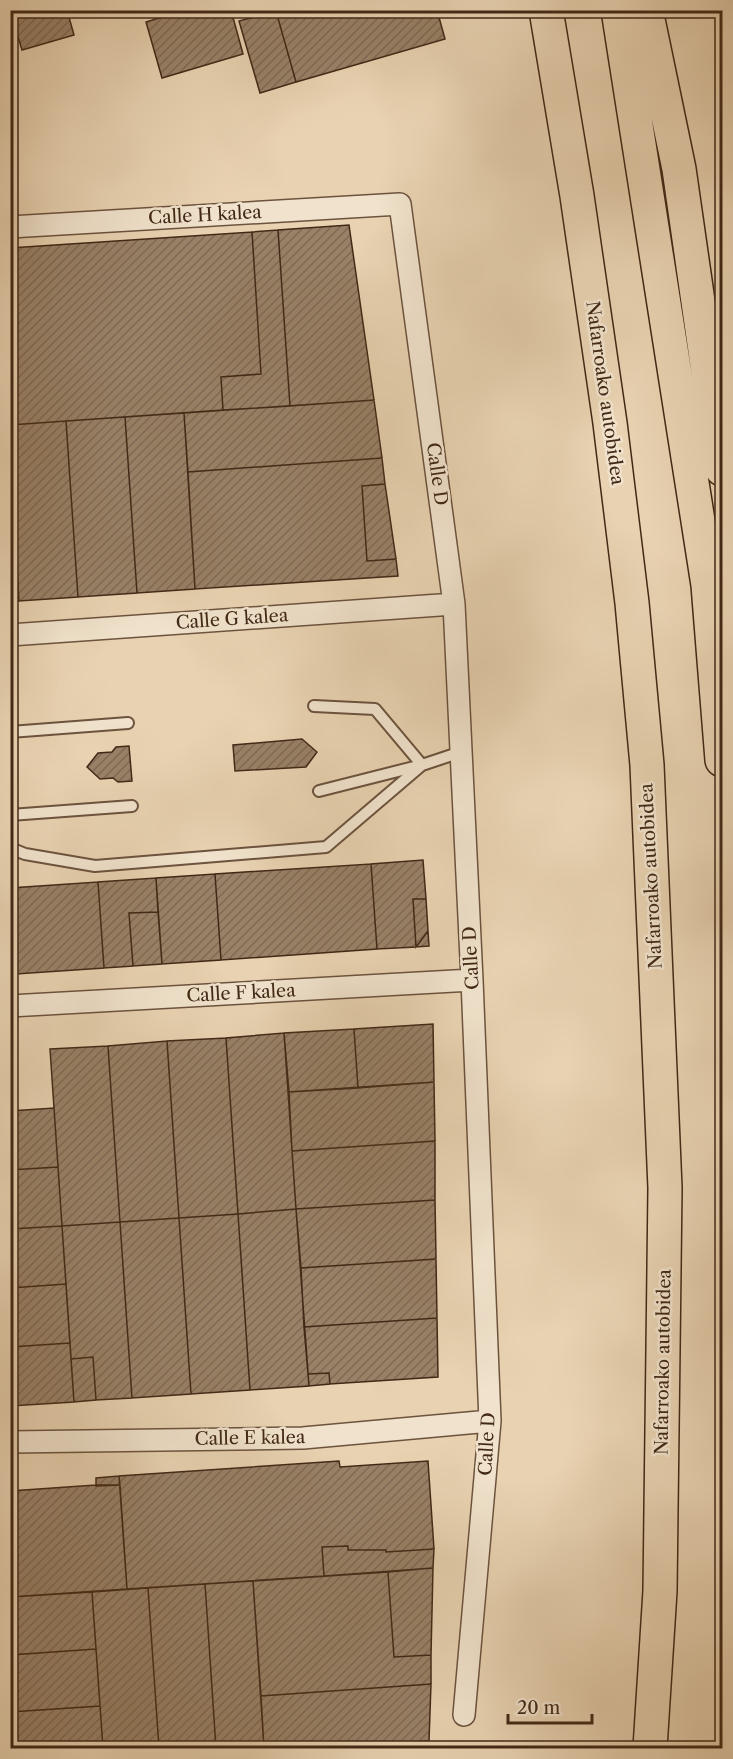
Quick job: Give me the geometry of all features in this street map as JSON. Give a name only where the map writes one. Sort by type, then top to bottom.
[{"type":"highway","name":"Nafarroako autobidea","points":[[546,10],[577,196],[610,423],[632,603],[646,765],[665,1188],[660,1591],[650,1749]]},
{"type":"highway","points":[[618,10],[708,585],[723,760]]},
{"type":"highway","points":[[646,10],[679,169],[723,469]]},
{"type":"street","name":"Calle H kalea","points":[[10,227],[400,204]]},
{"type":"street","name":"Calle D","points":[[400,204],[454,604],[472,980],[490,1421],[464,1715]]},
{"type":"street","name":"Calle G kalea","points":[[10,635],[454,604]]},
{"type":"street","name":"Calle F kalea","points":[[10,1006],[472,980]]},
{"type":"street","name":"Calle E kalea","points":[[10,1442],[303,1438],[490,1421]]},
{"type":"lane","points":[[314,706],[375,709],[422,765]]},
{"type":"lane","points":[[10,732],[128,723]]},
{"type":"lane","points":[[319,791],[461,753]]},
{"type":"lane","points":[[10,848],[25,854],[95,866],[326,847],[422,765]]},
{"type":"lane","points":[[10,814],[132,806]]},
{"type":"building","points":[[10,10],[67,10],[74,35],[22,50]]},
{"type":"building","points":[[185,10],[231,10],[243,54],[162,78],[146,22]]},
{"type":"building","points":[[437,10],[445,39],[296,82],[276,11]]},
{"type":"building","points":[[276,11],[296,82],[260,93],[239,21]]},
{"type":"building","points":[[349,225],[374,400],[290,406],[278,230]]},
{"type":"building","points":[[278,230],[290,406],[223,410],[221,377],[261,374],[252,232]]},
{"type":"building","points":[[252,232],[261,374],[221,377],[223,410],[10,425],[10,248]]},
{"type":"building","points":[[374,400],[382,458],[188,472],[184,413]]},
{"type":"building","points":[[184,413],[195,589],[137,593],[125,417]]},
{"type":"building","points":[[125,417],[137,593],[78,597],[66,421]]},
{"type":"building","points":[[66,421],[78,597],[19,601],[10,470],[10,425]]},
{"type":"building","points":[[382,458],[385,484],[362,486],[367,561],[396,559],[398,576],[195,589],[188,472]]},
{"type":"building","points":[[10,484],[15,542],[10,543]]},
{"type":"building","points":[[385,484],[396,559],[367,561],[362,486]]},
{"type":"building","points":[[15,542],[19,601],[10,602],[10,543]]},
{"type":"building","points":[[302,739],[317,752],[306,767],[235,771],[233,745]]},
{"type":"building","points":[[129,746],[132,781],[118,782],[113,778],[100,779],[87,767],[98,753],[112,752],[116,747]]},
{"type":"building","points":[[423,860],[426,899],[413,899],[416,947],[377,949],[371,864]]},
{"type":"building","points":[[371,864],[377,949],[221,960],[215,874]]},
{"type":"building","points":[[215,874],[221,960],[162,964],[156,878]]},
{"type":"building","points":[[156,878],[158,912],[129,913],[133,966],[104,968],[98,882]]},
{"type":"building","points":[[98,882],[104,968],[16,974],[10,888]]},
{"type":"building","points":[[10,889],[16,974],[10,975]]},
{"type":"building","points":[[413,899],[426,899],[428,931],[416,947]]},
{"type":"building","points":[[158,912],[162,964],[133,966],[129,913]]},
{"type":"building","points":[[428,931],[429,946],[416,947]]},
{"type":"building","points":[[433,1024],[434,1082],[358,1088],[354,1029]]},
{"type":"building","points":[[354,1029],[358,1088],[289,1092],[284,1033]]},
{"type":"building","points":[[284,1033],[296,1209],[238,1214],[226,1038]]},
{"type":"building","points":[[226,1038],[238,1214],[179,1218],[167,1041]]},
{"type":"building","points":[[167,1041],[179,1218],[120,1222],[108,1046]]},
{"type":"building","points":[[108,1046],[120,1222],[62,1226],[50,1049]]},
{"type":"building","points":[[434,1082],[435,1141],[292,1151],[289,1092]]},
{"type":"building","points":[[54,1108],[58,1167],[10,1170],[10,1111]]},
{"type":"building","points":[[435,1141],[435,1200],[296,1209],[292,1151]]},
{"type":"building","points":[[58,1167],[62,1226],[10,1229],[10,1170]]},
{"type":"building","points":[[435,1200],[436,1259],[301,1268],[296,1209]]},
{"type":"building","points":[[296,1209],[309,1386],[250,1390],[238,1214]]},
{"type":"building","points":[[238,1214],[250,1390],[191,1394],[179,1218]]},
{"type":"building","points":[[179,1218],[191,1394],[132,1398],[120,1222]]},
{"type":"building","points":[[120,1222],[132,1398],[96,1400],[93,1357],[71,1359],[62,1226]]},
{"type":"building","points":[[62,1226],[66,1284],[10,1288],[10,1229]]},
{"type":"building","points":[[436,1259],[437,1318],[304,1327],[301,1268]]},
{"type":"building","points":[[66,1284],[70,1343],[10,1347],[10,1288]]},
{"type":"building","points":[[437,1318],[438,1377],[330,1384],[329,1373],[308,1374],[304,1327]]},
{"type":"building","points":[[70,1343],[74,1402],[10,1406],[10,1347]]},
{"type":"building","points":[[93,1357],[96,1400],[74,1402],[71,1359]]},
{"type":"building","points":[[329,1373],[330,1384],[309,1386],[308,1374]]},
{"type":"building","points":[[339,1461],[340,1467],[428,1461],[434,1549],[386,1552],[386,1550],[348,1550],[348,1546],[322,1547],[324,1576],[127,1589],[119,1476]]},
{"type":"building","points":[[119,1476],[120,1485],[96,1486],[96,1478]]},
{"type":"building","points":[[120,1485],[127,1589],[10,1597],[10,1491]]},
{"type":"building","points":[[348,1546],[348,1550],[386,1550],[386,1552],[434,1549],[433,1568],[324,1576],[322,1547]]},
{"type":"building","points":[[433,1568],[431,1655],[394,1657],[388,1572]]},
{"type":"building","points":[[388,1572],[394,1657],[431,1655],[431,1684],[261,1696],[253,1581]]},
{"type":"building","points":[[253,1581],[264,1748],[216,1748],[205,1584]]},
{"type":"building","points":[[205,1584],[216,1748],[159,1748],[148,1588]]},
{"type":"building","points":[[148,1588],[159,1748],[103,1748],[92,1592]]},
{"type":"building","points":[[92,1592],[96,1649],[10,1655],[10,1597]]},
{"type":"building","points":[[96,1649],[100,1706],[10,1712],[10,1655]]},
{"type":"building","points":[[431,1684],[429,1741],[318,1748],[264,1748],[261,1696]]},
{"type":"building","points":[[100,1706],[103,1748],[10,1748],[10,1712]]}]
